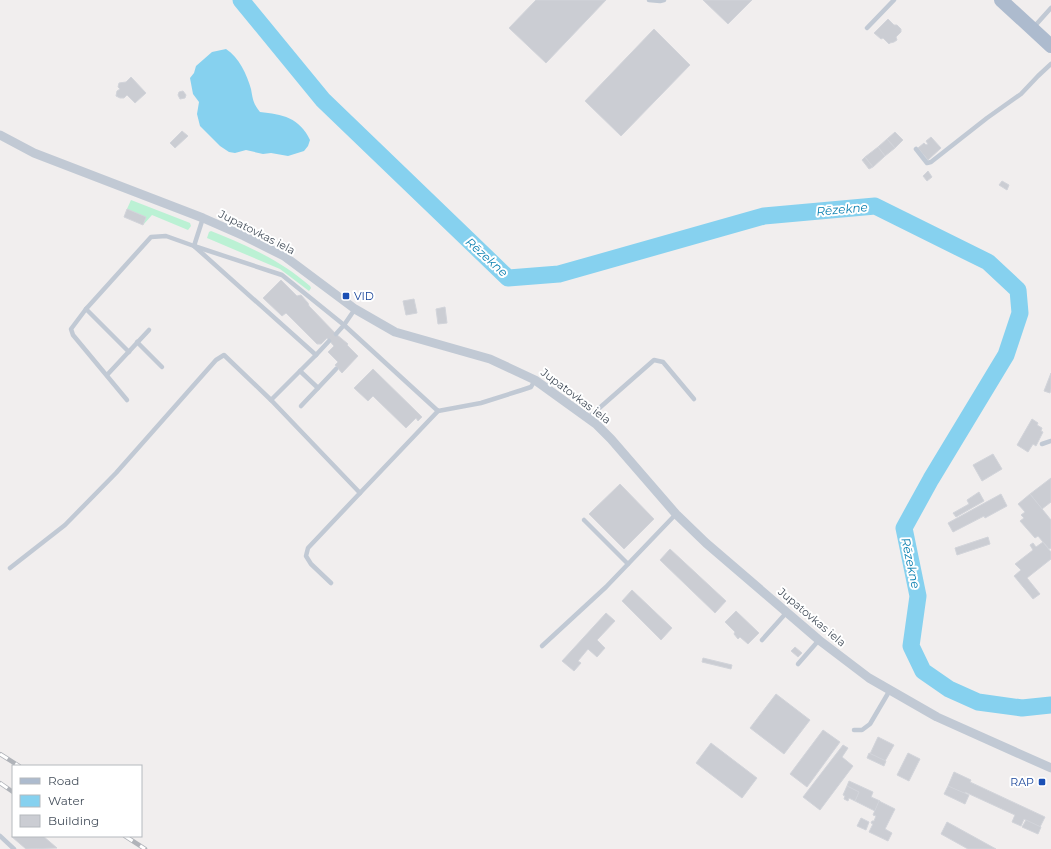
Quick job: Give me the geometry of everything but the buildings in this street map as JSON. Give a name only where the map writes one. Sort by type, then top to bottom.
[{"type":"main road","points":[[1001,0],[1051,46]]},
{"type":"street","name":"Jupatovkas iela","points":[[0,135],[34,153],[203,218],[244,236],[284,256],[355,309],[395,332],[490,359],[535,380],[588,418],[611,439],[676,514],[706,543],[819,640],[869,678],[936,717],[1051,768]]},
{"type":"lane","points":[[649,0],[664,0]]},
{"type":"lane","points":[[867,28],[894,0]]},
{"type":"lane","points":[[1032,29],[1051,8]]},
{"type":"lane","points":[[916,149],[927,163],[931,162],[987,118],[1021,94],[1051,64]]},
{"type":"lane","points":[[194,246],[203,218]]},
{"type":"lane","points":[[127,400],[73,335],[71,329],[86,309],[151,237],[166,236],[282,276],[344,325],[438,410]]},
{"type":"lane","points":[[194,246],[316,355]]},
{"type":"lane","points":[[86,309],[129,352]]},
{"type":"lane","points":[[336,334],[355,309]]},
{"type":"lane","points":[[107,375],[149,330]]},
{"type":"lane","points":[[271,400],[329,341]]},
{"type":"lane","points":[[137,342],[162,367]]},
{"type":"lane","points":[[10,568],[65,525],[116,473],[216,360],[224,355],[271,400],[360,493]]},
{"type":"lane","points":[[588,418],[654,360],[663,362],[694,400]]},
{"type":"lane","points":[[300,406],[336,369]]},
{"type":"lane","points":[[300,371],[318,388]]},
{"type":"lane","points":[[330,583],[311,564],[306,556],[308,548],[438,410],[481,403],[531,387],[535,380]]},
{"type":"lane","points":[[1042,444],[1051,441]]},
{"type":"lane","points":[[542,646],[606,587],[676,514]]},
{"type":"lane","points":[[584,520],[628,564]]},
{"type":"lane","points":[[762,640],[787,612]]},
{"type":"lane","points":[[798,664],[819,640]]},
{"type":"lane","points":[[854,730],[862,730],[870,724],[890,690]]},
{"type":"lane","points":[[0,836],[14,849]]},
{"type":"green space","points":[[131,200],[190,223],[191,226],[188,230],[152,215],[143,225],[146,217],[127,209]]},
{"type":"green space","points":[[211,231],[263,254],[299,277],[311,288],[309,291],[280,269],[207,238],[209,232]]},
{"type":"water","points":[[226,49],[239,61],[245,72],[254,101],[260,112],[290,118],[306,133],[310,140],[304,151],[288,156],[271,153],[263,154],[246,150],[235,153],[229,152],[220,146],[200,126],[197,114],[199,102],[193,94],[190,78],[194,73],[196,66],[212,52]]},
{"type":"waterway","name":"Rēzekne","points":[[241,0],[323,100],[508,278],[559,274],[764,216],[875,206],[988,262],[1018,290],[1020,313],[1006,355],[931,479],[904,528],[918,596],[911,646],[923,671],[949,689],[978,702],[1022,708],[1051,705]]},
{"type":"railway","points":[[0,754],[17,765]]},
{"type":"railway","points":[[0,783],[12,791]]},
{"type":"railway","points":[[127,837],[145,849]]},
{"type":"place","name":"VID","points":[[346,296]]},
{"type":"place","name":"RAP","points":[[1042,782]]}]
